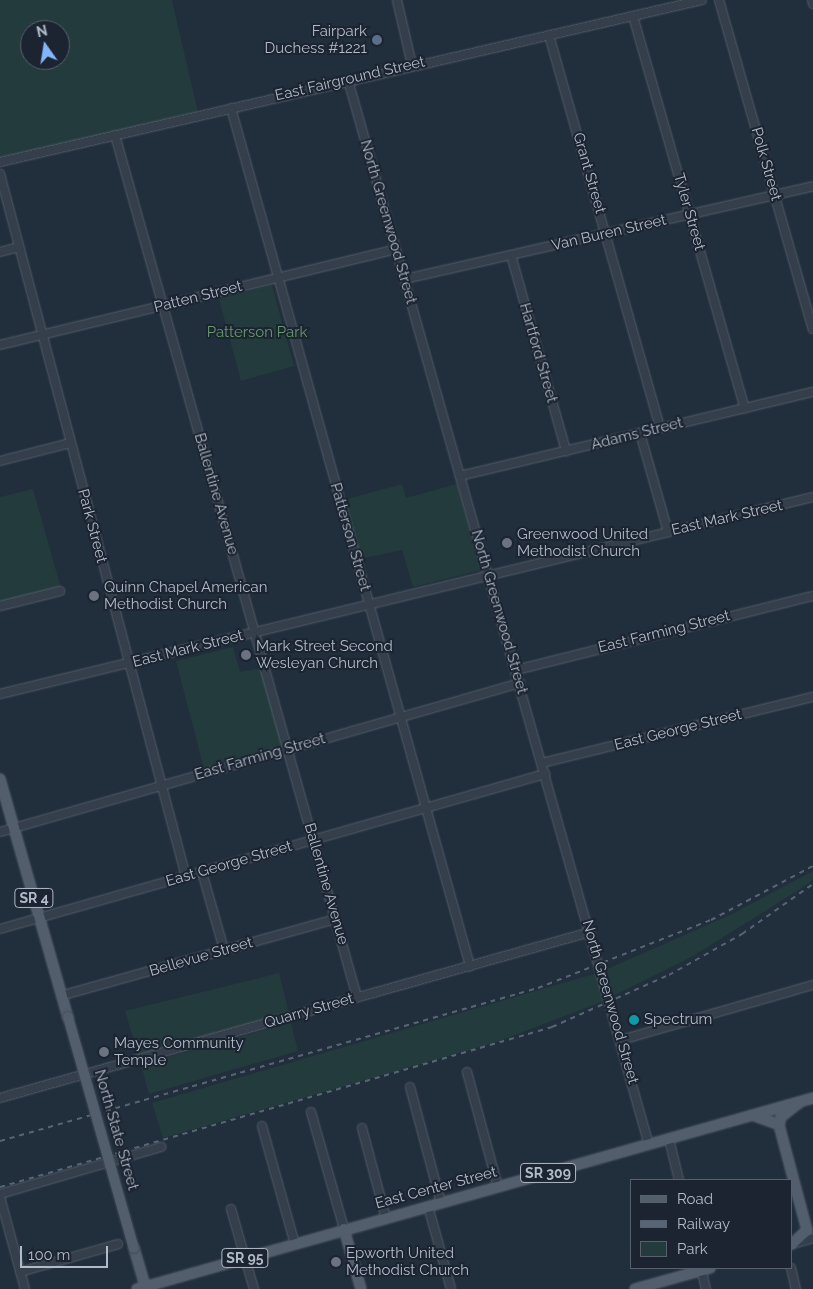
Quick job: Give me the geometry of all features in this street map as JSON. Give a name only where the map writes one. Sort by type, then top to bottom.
[{"type":"main road","name":"North State Street","points":[[0,779],[134,1248],[143,1288]]},
{"type":"main road","name":"East Center Street","points":[[143,1288],[344,1229],[813,1098]]},
{"type":"main road","name":"East Center Street","points":[[779,1125],[787,1110],[802,1101]]},
{"type":"main road","points":[[751,1115],[779,1125],[811,1233],[794,1244]]},
{"type":"main road","points":[[344,1229],[361,1289]]},
{"type":"main road","points":[[635,1289],[704,1269]]},
{"type":"street","points":[[397,0],[412,65]]},
{"type":"street","name":"East Fairground Street","points":[[0,162],[412,65],[702,0]]},
{"type":"street","name":"Polk Street","points":[[719,0],[813,329]]},
{"type":"street","points":[[812,0],[813,4]]},
{"type":"street","name":"Tyler Street","points":[[633,16],[745,408]]},
{"type":"street","name":"Grant Street","points":[[549,34],[660,428]]},
{"type":"street","name":"North Greenwood Street","points":[[348,80],[621,1040],[649,1145]]},
{"type":"street","name":"Patterson Street","points":[[231,108],[470,966]]},
{"type":"street","name":"Ballentine Avenue","points":[[115,135],[357,997]]},
{"type":"street","name":"Park Street","points":[[0,174],[186,877]]},
{"type":"street","name":"Van Buren Street","points":[[405,279],[813,186]]},
{"type":"street","points":[[0,252],[19,247]]},
{"type":"street","name":"Patten Street","points":[[0,345],[396,249]]},
{"type":"street","name":"Hartford Street","points":[[511,255],[566,451]]},
{"type":"street","name":"Adams Street","points":[[460,476],[813,392]]},
{"type":"street","points":[[640,433],[668,532]]},
{"type":"street","points":[[0,461],[70,443]]},
{"type":"street","name":"East Mark Street","points":[[0,694],[813,497]]},
{"type":"street","points":[[0,606],[60,591]]},
{"type":"street","name":"East Farming Street","points":[[516,670],[813,596]]},
{"type":"street","name":"East Farming Street","points":[[0,832],[520,684]]},
{"type":"street","name":"East George Street","points":[[542,763],[813,697]]},
{"type":"street","name":"East George Street","points":[[0,929],[545,774]]},
{"type":"street","points":[[202,872],[224,950]]},
{"type":"street","name":"Bellevue Street","points":[[67,994],[335,919]]},
{"type":"street","name":"Quarry Street","points":[[0,1098],[590,932]]},
{"type":"street","points":[[621,1040],[813,986]]},
{"type":"street","points":[[467,1072],[498,1187]]},
{"type":"street","points":[[410,1087],[441,1203]]},
{"type":"street","points":[[311,1112],[344,1229]]},
{"type":"street","points":[[262,1126],[294,1244]]},
{"type":"street","points":[[362,1128],[386,1218]]},
{"type":"street","points":[[669,1139],[679,1179]]},
{"type":"street","points":[[25,1289],[0,1195],[161,1147]]},
{"type":"street","points":[[428,1206],[451,1289]]},
{"type":"street","points":[[231,1208],[254,1289]]},
{"type":"street","points":[[20,1272],[118,1244]]},
{"type":"street","points":[[704,1269],[706,1289]]},
{"type":"street","points":[[791,1269],[796,1289]]},
{"type":"green space","points":[[0,0],[172,0],[198,112],[0,159]]},
{"type":"green space","name":"Patterson Park","points":[[272,285],[294,366],[241,381],[219,299]]},
{"type":"green space","points":[[402,484],[406,498],[457,484],[481,570],[413,587],[402,550],[360,559],[343,500]]},
{"type":"green space","points":[[33,489],[61,588],[0,603],[0,497]]},
{"type":"green space","points":[[233,647],[240,672],[262,668],[284,745],[204,769],[176,661]]},
{"type":"green space","points":[[813,871],[813,880],[693,956],[611,997],[605,970],[730,915]]},
{"type":"green space","points":[[279,973],[290,1017],[139,1057],[125,1011]]},
{"type":"green space","points":[[597,973],[604,1001],[494,1043],[163,1138],[152,1103]]},
{"type":"green space","points":[[291,1023],[298,1051],[149,1094],[141,1065]]},
{"type":"railway","points":[[0,1141],[538,988],[711,920],[813,866]]},
{"type":"railway","points":[[0,1187],[552,1027],[669,975],[742,934],[813,884]]},
{"type":"place","name":"Fairpark Duchess #1221","points":[[377,40]]},
{"type":"place","name":"Greenwood United Methodist Church","points":[[507,543]]},
{"type":"place","name":"Quinn Chapel American Methodist Church","points":[[94,596]]},
{"type":"place","name":"Mark Street Second Wesleyan Church","points":[[246,655]]},
{"type":"place","name":"Spectrum","points":[[634,1020]]},
{"type":"place","name":"Mayes Community Temple","points":[[104,1052]]},
{"type":"place","name":"Epworth United Methodist Church","points":[[336,1262]]}]
